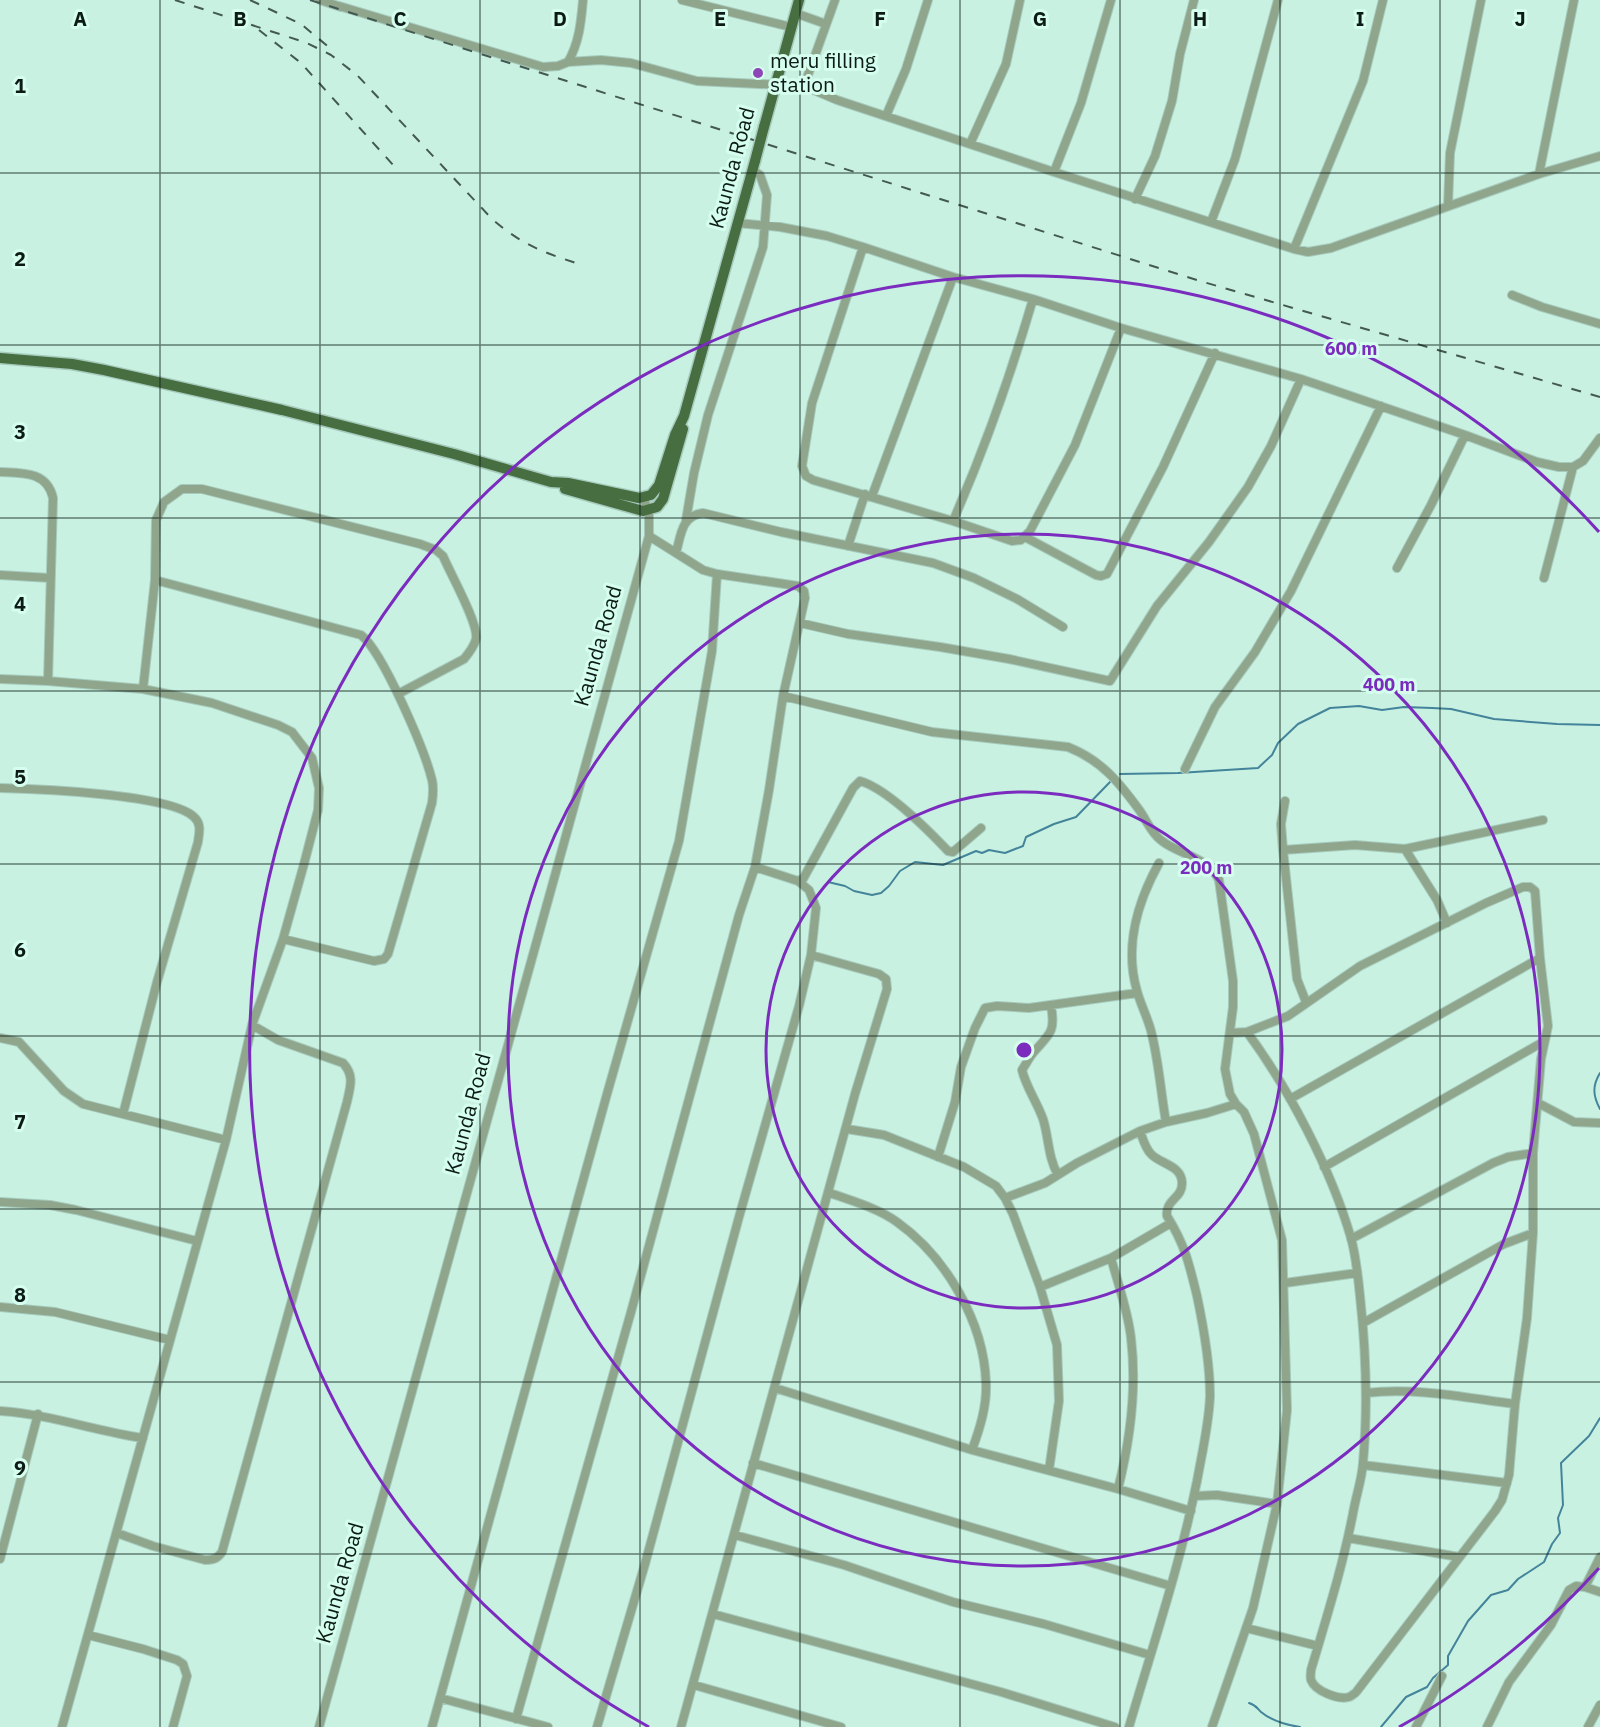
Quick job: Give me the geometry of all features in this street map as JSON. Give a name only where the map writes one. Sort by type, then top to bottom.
[{"type":"main road","name":"Kaunda Road","points":[[648,511],[657,507],[663,499],[682,437],[684,416],[799,0]]},
{"type":"main road","points":[[0,358],[72,364],[104,370],[293,413],[464,456],[551,482],[568,483],[632,503],[648,511]]},
{"type":"main road","name":"Kaunda Road","points":[[644,498],[651,495],[659,485],[675,435],[684,416]]},
{"type":"main road","points":[[632,503],[644,498]]},
{"type":"street","points":[[320,0],[543,67],[558,66],[568,62],[602,60],[631,63],[697,81],[804,86],[886,117],[1135,199],[1308,252],[1331,248],[1539,174],[1600,156]]},
{"type":"street","points":[[568,62],[576,49],[581,27],[583,0]]},
{"type":"street","points":[[682,0],[791,27]]},
{"type":"street","points":[[804,86],[835,0]]},
{"type":"street","points":[[886,117],[906,69],[928,0]]},
{"type":"street","points":[[970,144],[1006,64],[1020,0]]},
{"type":"street","points":[[1054,172],[1082,103],[1111,0]]},
{"type":"street","points":[[1135,199],[1155,156],[1172,101],[1180,54],[1194,0]]},
{"type":"street","points":[[1210,222],[1235,159],[1278,0]]},
{"type":"street","points":[[1294,249],[1363,81],[1383,0]]},
{"type":"street","points":[[1448,206],[1450,153],[1481,0]]},
{"type":"street","points":[[1539,174],[1574,0]]},
{"type":"street","points":[[795,14],[826,24]]},
{"type":"street","points":[[676,553],[686,521],[703,431],[763,247],[767,195],[760,175],[753,165]]},
{"type":"street","points":[[737,223],[827,236],[1121,328],[1301,379],[1538,462],[1559,467],[1573,467],[1583,461],[1600,438]]},
{"type":"street","points":[[863,247],[812,404],[802,465],[806,476],[813,480],[953,521],[1012,542],[1021,540],[1025,537],[1075,445],[1121,328]]},
{"type":"street","points":[[848,546],[953,277]]},
{"type":"street","points":[[1512,295],[1542,308],[1600,324]]},
{"type":"street","points":[[953,521],[975,472],[1034,299]]},
{"type":"street","points":[[1025,537],[1095,575],[1107,574],[1163,467],[1215,353]]},
{"type":"street","points":[[800,623],[848,634],[1009,659],[1110,681],[1157,606],[1209,542],[1248,487],[1271,446],[1301,379]]},
{"type":"street","points":[[1185,769],[1215,707],[1255,652],[1291,591],[1381,406]]},
{"type":"street","points":[[1397,568],[1465,435]]},
{"type":"street","points":[[1544,578],[1573,467]]},
{"type":"street","points":[[0,472],[36,476],[49,487],[53,498],[48,681]]},
{"type":"street","points":[[143,689],[155,580],[156,520],[164,502],[182,489],[190,488],[225,494],[429,547],[442,556],[475,625],[476,640],[464,659],[398,694]]},
{"type":"street","name":"Kaunda Road","points":[[319,1727],[649,536],[648,511],[644,498]]},
{"type":"street","points":[[686,521],[693,514],[703,513],[781,532],[933,563],[954,570],[1017,599],[1063,627]]},
{"type":"street","points":[[516,1719],[631,1312],[739,915],[755,867],[783,696],[805,598],[802,588],[703,570],[649,536]]},
{"type":"street","points":[[432,1727],[606,1094],[679,841],[712,651],[717,574]]},
{"type":"street","points":[[0,575],[50,578]]},
{"type":"street","points":[[155,580],[361,635],[369,641],[398,694],[429,770],[434,792],[388,954],[384,959],[374,961],[283,939]]},
{"type":"street","points":[[0,679],[143,689],[212,703],[278,725],[292,732],[312,758],[319,788],[318,810],[283,939],[252,1025],[226,1140],[62,1727]]},
{"type":"street","points":[[783,696],[932,732],[1068,747],[1086,754],[1100,763],[1134,804],[1155,836],[1215,871],[1221,892],[1233,981],[1225,1069],[1230,1094],[1244,1112],[1254,1134],[1282,1240],[1287,1410],[1277,1504],[1260,1578],[1246,1628],[1212,1727]]},
{"type":"street","points":[[798,881],[806,876],[853,788],[860,781],[877,789],[917,820],[948,851],[953,852],[981,828]]},
{"type":"street","points":[[0,788],[87,793],[137,799],[180,809],[196,818],[199,825],[198,843],[157,981],[123,1114]]},
{"type":"street","points":[[1285,801],[1281,824],[1283,850],[1297,979],[1306,1002]]},
{"type":"street","points":[[1283,850],[1355,844],[1405,849],[1544,820]]},
{"type":"street","points":[[1405,849],[1437,900],[1447,923]]},
{"type":"street","points":[[1159,863],[1146,886],[1134,923],[1132,968],[1137,993],[1155,1046],[1166,1122]]},
{"type":"street","points":[[597,1727],[645,1564],[799,1006],[811,955],[815,901],[809,890],[798,881],[755,867]]},
{"type":"street","points":[[1230,1033],[1247,1032],[1288,1016],[1360,966],[1523,887],[1530,887],[1535,891],[1548,1026],[1543,1042],[1533,1153],[1533,1233],[1527,1318],[1507,1484],[1502,1500],[1495,1510],[1357,1691],[1349,1697],[1339,1697],[1316,1687],[1311,1680],[1311,1670],[1348,1538],[1363,1465],[1366,1393],[1363,1323],[1357,1273],[1351,1239],[1324,1167],[1290,1099],[1267,1059],[1247,1032]]},
{"type":"street","points":[[681,1727],[830,1192],[855,1094],[887,989],[886,979],[879,974],[811,955]]},
{"type":"street","points":[[1290,1099],[1540,958]]},
{"type":"street","points":[[938,1157],[955,1102],[961,1067],[985,1008],[1051,1006],[1137,993]]},
{"type":"street","points":[[1051,1006],[1054,1020],[1050,1036],[1032,1054],[1022,1070],[1039,1108],[1046,1129],[1051,1162],[1058,1175]]},
{"type":"street","points":[[117,1533],[153,1546],[205,1560],[218,1558],[222,1552],[347,1102],[352,1077],[350,1070],[343,1063],[278,1040],[252,1025]]},
{"type":"street","points":[[0,1038],[20,1042],[64,1091],[83,1104],[226,1140]]},
{"type":"street","points":[[1324,1167],[1543,1042]]},
{"type":"street","points":[[1538,1103],[1574,1122],[1600,1123]]},
{"type":"street","points":[[1005,1198],[1045,1183],[1077,1163],[1140,1131],[1236,1104]]},
{"type":"street","points":[[847,1129],[884,1136],[964,1167],[996,1186],[1005,1198],[1040,1287],[1057,1346],[1058,1417],[1049,1470]]},
{"type":"street","points":[[1129,1727],[1191,1511],[1210,1396],[1204,1330],[1189,1264],[1183,1242],[1167,1216],[1167,1206],[1180,1192],[1182,1181],[1179,1173],[1151,1154],[1140,1131]]},
{"type":"street","points":[[1351,1239],[1493,1163],[1508,1157],[1533,1153]]},
{"type":"street","points":[[830,1192],[896,1221],[922,1244],[956,1289],[969,1312],[978,1336],[986,1384],[983,1413],[972,1450]]},
{"type":"street","points":[[0,1202],[50,1205],[76,1210],[197,1241]]},
{"type":"street","points":[[1040,1287],[1111,1258],[1171,1222]]},
{"type":"street","points":[[1363,1323],[1504,1244],[1533,1233]]},
{"type":"street","points":[[1111,1258],[1131,1337],[1133,1368],[1129,1431],[1125,1462],[1118,1489]]},
{"type":"street","points":[[1285,1283],[1357,1273]]},
{"type":"street","points":[[0,1307],[55,1312],[170,1340]]},
{"type":"street","points":[[775,1388],[972,1450],[1191,1511]]},
{"type":"street","points":[[1366,1393],[1383,1391],[1440,1394],[1515,1404]]},
{"type":"street","points":[[0,1411],[38,1414],[107,1432],[143,1438]]},
{"type":"street","points":[[0,1559],[38,1414]]},
{"type":"street","points":[[753,1464],[1171,1586]]},
{"type":"street","points":[[1363,1465],[1507,1484]]},
{"type":"street","points":[[1194,1496],[1217,1495],[1277,1504]]},
{"type":"street","points":[[735,1535],[844,1565],[953,1602],[1044,1624],[1150,1655]]},
{"type":"street","points":[[1348,1538],[1459,1557]]},
{"type":"street","points":[[1585,1587],[1600,1557]]},
{"type":"street","points":[[1487,1727],[1509,1682],[1551,1625],[1569,1590],[1576,1586],[1600,1592]]},
{"type":"street","points":[[713,1614],[1001,1692],[1115,1727]]},
{"type":"street","points":[[1246,1628],[1318,1646]]},
{"type":"street","points":[[88,1635],[143,1649],[183,1664],[187,1676],[172,1727]]},
{"type":"street","points":[[1416,1727],[1442,1676]]},
{"type":"street","points":[[694,1685],[841,1727]]},
{"type":"street","points":[[440,1698],[548,1727]]},
{"type":"street","points":[[1588,1727],[1600,1705]]},
{"type":"waterway","points":[[1120,774],[1258,768],[1272,755],[1278,743],[1298,724],[1330,708],[1359,706],[1382,710],[1404,707],[1451,709],[1494,719],[1600,725]]},
{"type":"waterway","points":[[828,882],[872,895],[881,893],[900,871],[915,862],[943,865],[976,851],[982,853],[989,850],[1005,853],[1023,846],[1026,837],[1076,817],[1110,782]]},
{"type":"waterway","points":[[1600,1073],[1594,1091],[1600,1109]]},
{"type":"waterway","points":[[1381,1727],[1406,1697],[1427,1687],[1433,1678],[1448,1665],[1448,1656],[1468,1621],[1491,1595],[1508,1590],[1518,1579],[1544,1562],[1560,1533],[1558,1518],[1563,1505],[1561,1463],[1589,1436],[1600,1418]]},
{"type":"waterway","points":[[1249,1703],[1274,1720],[1300,1727]]},
{"type":"railway","points":[[175,0],[307,43],[331,55],[357,75],[493,220],[533,247],[579,264]]},
{"type":"railway","points":[[250,0],[301,24],[331,49]]},
{"type":"railway","points":[[310,0],[1200,281],[1600,397]]},
{"type":"railway","points":[[259,30],[301,63],[394,166]]},
{"type":"place","name":"meru filling station","points":[[758,73]]}]
